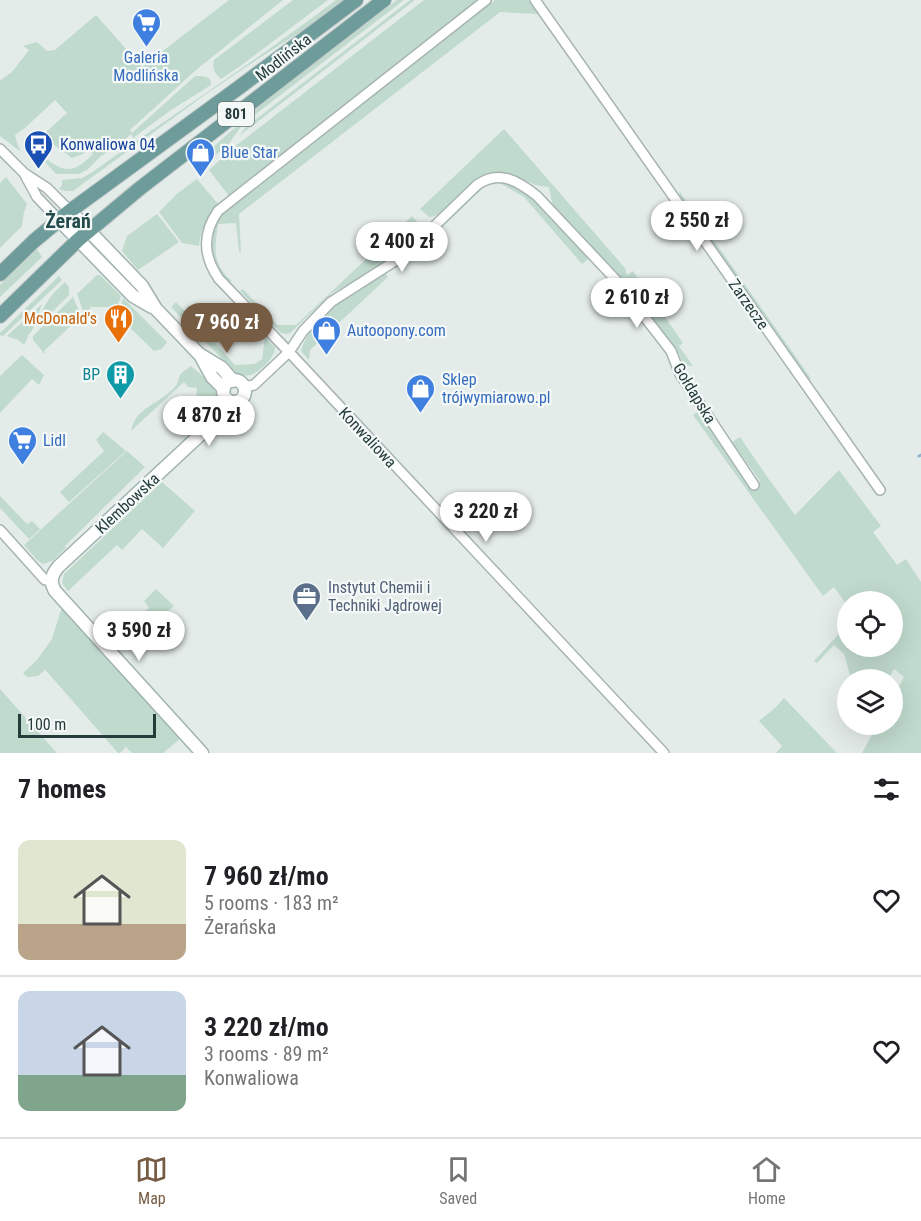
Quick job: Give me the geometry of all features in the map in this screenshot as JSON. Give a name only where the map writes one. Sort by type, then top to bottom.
[{"type":"main road","name":"Modlińska","points":[[0,274],[64,216],[356,0]]},
{"type":"main road","name":"Modlińska","points":[[0,316],[84,236],[139,189],[384,0]]},
{"type":"street","name":"Konwaliowa","points":[[486,0],[218,211],[208,229],[206,249],[213,270],[219,279],[664,753]]},
{"type":"street","name":"Zarzecze","points":[[535,0],[880,490]]},
{"type":"street","points":[[0,148],[24,173],[47,188],[64,216]]},
{"type":"street","points":[[24,173],[37,198],[64,216],[84,236],[133,296],[156,309],[200,354],[222,369],[233,386],[245,392],[240,400],[230,401],[224,394],[233,386],[254,385],[289,352]]},
{"type":"street","name":"Gołdapska","points":[[289,352],[303,331],[331,302],[401,257],[477,185],[495,177],[507,178],[523,185],[537,196],[616,280],[671,351],[680,374],[754,485]]},
{"type":"street","name":"Klembowska","points":[[51,580],[59,566],[225,412],[230,401]]},
{"type":"street","points":[[0,530],[45,580],[51,580],[55,591],[202,753]]},
{"type":"green space","points":[[229,0],[283,0],[196,70],[130,130],[132,133],[195,76],[208,78],[211,85],[171,110],[133,138],[131,134],[101,156],[87,170],[79,174],[56,174],[45,162],[48,160],[61,168],[72,169],[93,154],[87,149],[83,154],[72,158],[53,144],[44,152],[40,150],[39,148],[49,138],[45,133],[67,113],[55,100],[15,135],[21,152],[0,136],[0,79],[12,72],[29,50],[23,46],[37,42],[47,51],[55,50],[96,15],[142,67]]},
{"type":"green space","points":[[293,0],[328,0],[221,79],[213,68],[214,60]]},
{"type":"green space","points":[[336,0],[343,0],[303,30],[209,92],[73,191],[59,189],[62,180],[82,178],[91,173]]},
{"type":"green space","points":[[397,0],[404,0],[243,124],[228,145],[206,163],[201,158],[260,105]]},
{"type":"green space","points":[[410,0],[415,0],[239,136],[246,127]]},
{"type":"green space","points":[[424,0],[480,0],[230,197],[209,170],[233,148]]},
{"type":"green space","points":[[495,0],[528,0],[538,14],[500,12],[239,214],[241,251],[239,252],[236,223],[218,224],[216,255],[221,268],[232,281],[228,283],[215,261],[212,245],[214,229],[224,214]]},
{"type":"green space","points":[[504,129],[625,268],[627,275],[633,271],[683,343],[679,346],[693,366],[684,365],[676,348],[619,275],[553,207],[549,187],[535,185],[510,174],[495,174],[475,182],[437,215],[429,217],[420,209]]},
{"type":"green space","points":[[6,177],[27,204],[22,226],[0,248],[0,183]]},
{"type":"green space","points":[[197,179],[219,205],[205,224],[199,246],[182,243],[159,212],[178,193]]},
{"type":"green space","points":[[496,181],[513,184],[528,193],[591,257],[582,264],[524,197]]},
{"type":"green space","points":[[496,181],[483,188],[435,234],[434,232],[479,187]]},
{"type":"green space","points":[[680,192],[812,380],[808,378],[679,196]]},
{"type":"green space","points":[[157,214],[179,242],[138,270],[122,251],[127,236]]},
{"type":"green space","points":[[412,216],[421,226],[419,233],[357,279],[332,293],[290,333],[281,333],[240,291],[243,289],[277,325],[296,325]]},
{"type":"green space","points":[[37,249],[42,257],[0,297],[0,285]]},
{"type":"green space","points":[[384,272],[388,277],[310,350],[309,360],[301,351],[314,326],[335,306]]},
{"type":"green space","points":[[97,275],[100,275],[121,296],[117,307],[90,307],[89,317],[84,313],[77,294]]},
{"type":"green space","points":[[59,276],[62,280],[3,336],[0,335],[0,333]]},
{"type":"green space","points":[[65,282],[69,287],[69,295],[38,326],[47,301]]},
{"type":"green space","points":[[73,297],[81,316],[44,353],[33,340],[33,336]]},
{"type":"green space","points":[[123,298],[167,342],[162,349],[154,351],[118,316]]},
{"type":"green space","points":[[176,302],[200,327],[205,323],[211,329],[207,334],[235,365],[255,364],[262,359],[265,337],[275,347],[273,355],[257,372],[247,376],[237,374],[171,307]]},
{"type":"green space","points":[[42,304],[24,345],[7,336]]},
{"type":"green space","points":[[22,355],[44,375],[39,385],[32,379],[0,413],[0,376]]},
{"type":"green space","points":[[191,366],[215,390],[218,402],[212,414],[195,428],[187,421],[187,419],[195,418],[197,388],[188,387],[184,382],[131,431],[138,416],[165,396],[178,383],[179,376]]},
{"type":"green space","points":[[700,410],[751,487],[760,481],[732,442],[740,437],[795,515],[839,470],[881,526],[873,532],[897,565],[906,559],[921,582],[921,753],[862,753],[872,735],[903,735],[903,669],[848,669],[845,657],[903,657],[903,591],[837,591],[834,587],[823,596],[693,415]]},
{"type":"green space","points":[[103,432],[126,451],[69,502],[60,492],[104,451],[96,440]]},
{"type":"green space","points":[[127,451],[145,467],[52,561],[43,564],[38,561],[24,545]]},
{"type":"green space","points":[[162,482],[195,511],[163,548],[142,529],[122,550],[117,545],[68,591],[62,583],[64,574]]},
{"type":"green space","points":[[0,496],[27,524],[32,521],[40,529],[29,539],[0,508]]},
{"type":"green space","points":[[156,589],[174,606],[151,627],[147,624],[137,633],[140,637],[136,640],[131,635],[137,630],[134,623],[149,608],[144,601]]},
{"type":"green space","points":[[62,607],[180,739],[163,753],[132,753],[126,747],[118,753],[42,666],[45,670],[38,676],[27,677],[23,673],[37,660],[52,639]]},
{"type":"green space","points":[[837,636],[837,648],[834,645],[817,663],[814,661]]},
{"type":"green space","points":[[0,689],[57,753],[0,753]]},
{"type":"green space","points":[[784,698],[837,753],[776,753],[782,746],[759,721]]},
{"type":"place","name":"Galeria Modlińska","points":[[146,48]]},
{"type":"place","name":"Konwaliowa 04","points":[[39,170]]},
{"type":"place","name":"Blue Star","points":[[200,178]]},
{"type":"place","name":"McDonald's","points":[[118,344]]},
{"type":"place","name":"Autoopony.com","points":[[326,356]]},
{"type":"place","name":"BP","points":[[121,400]]},
{"type":"place","name":"Sklep trójwymiarowo.pl","points":[[421,414]]},
{"type":"place","name":"Lidl","points":[[22,466]]},
{"type":"place","name":"Instytut Chemii i Techniki Jądrowej","points":[[307,622]]},
{"type":"district","name":"Żerań","points":[[68,221]]}]
